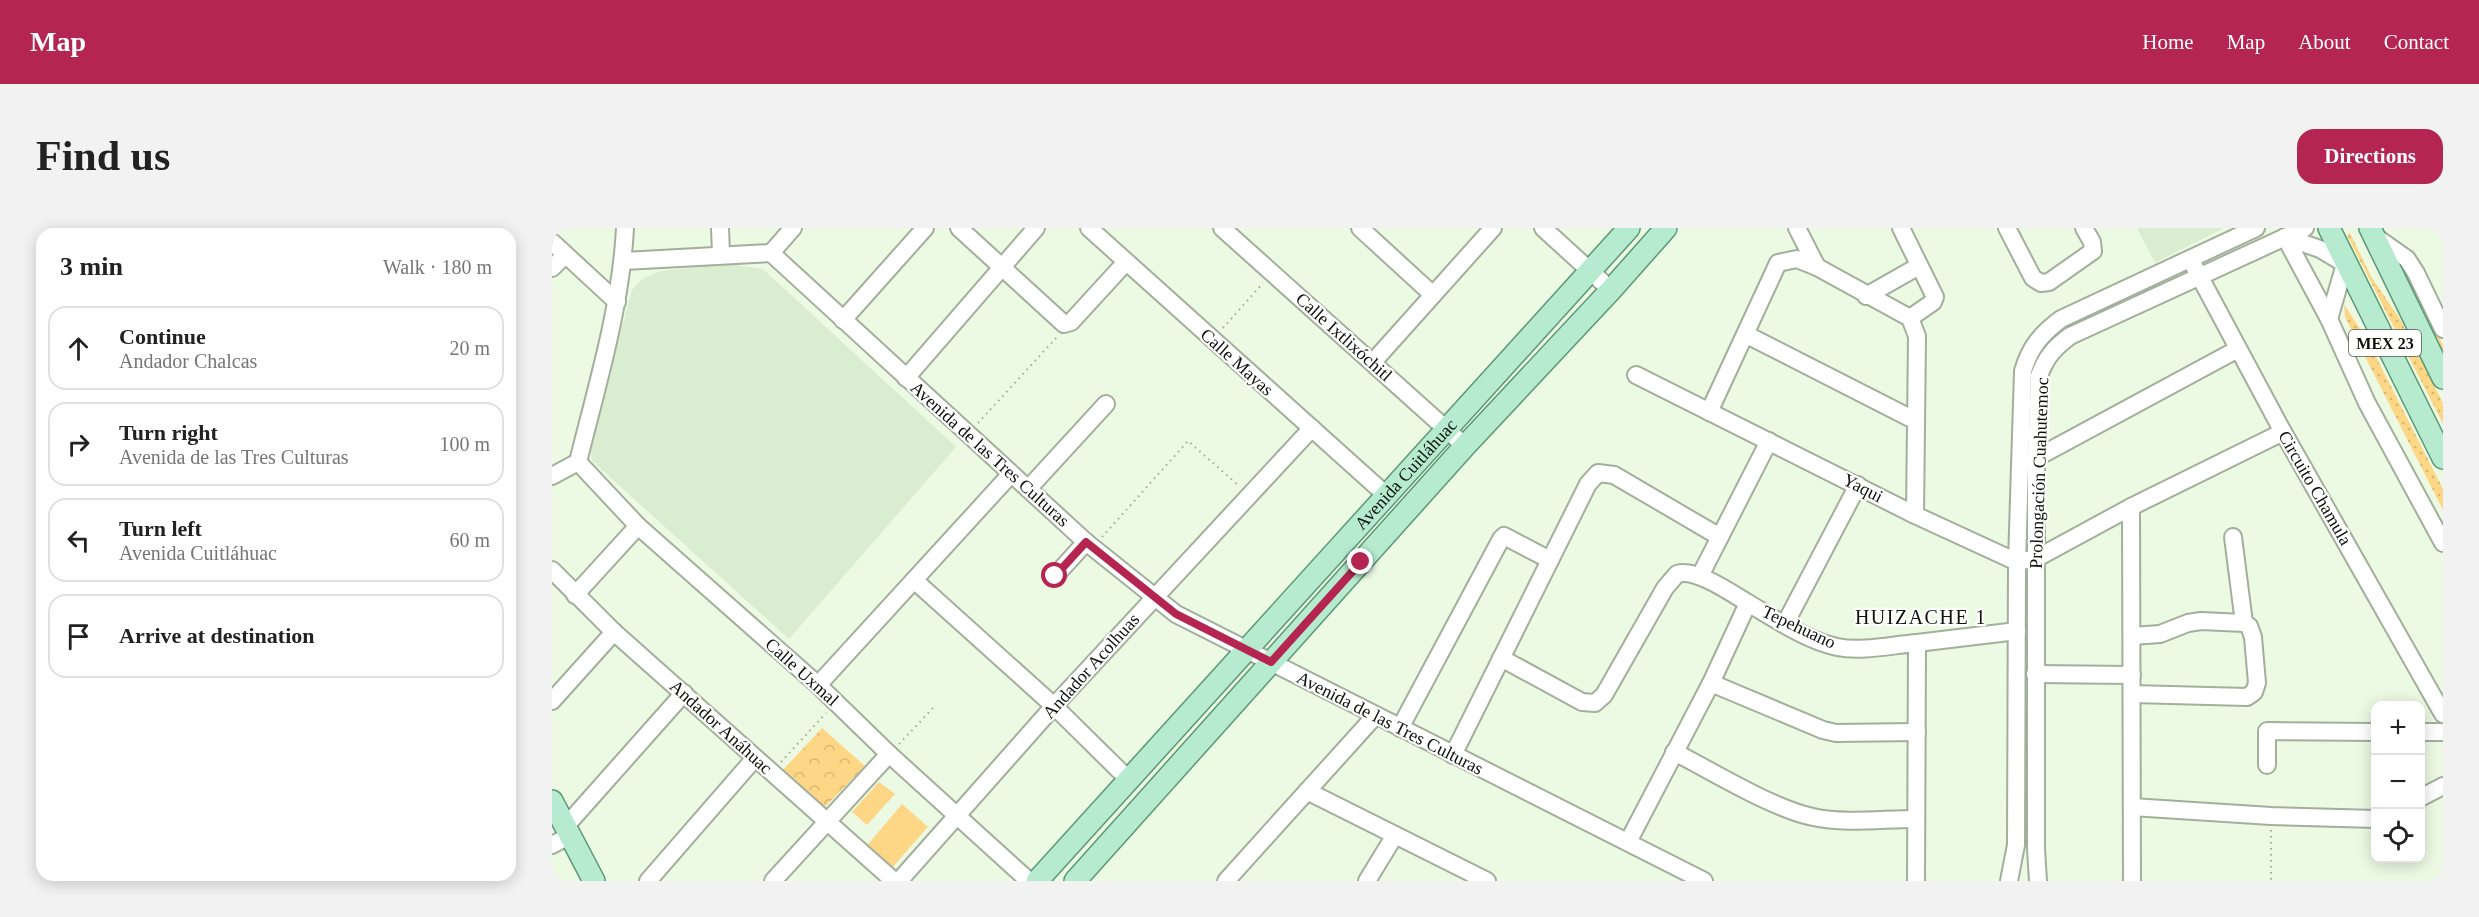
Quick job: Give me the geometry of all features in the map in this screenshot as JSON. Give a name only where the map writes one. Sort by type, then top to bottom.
[{"type":"main road","name":"Avenida Cuitláhuac","points":[[1037,881],[1446,429],[1592,272],[1629,228]]},
{"type":"main road","name":"Avenida Cuitláhuac","points":[[1075,881],[1465,446],[1666,228]]},
{"type":"main road","name":"MEX 23","points":[[2329,228],[2443,458]]},
{"type":"main road","name":"MEX 23","points":[[2372,231],[2442,374]]},
{"type":"main road","points":[[552,801],[562,836],[594,881]]},
{"type":"street","points":[[552,476],[578,462],[617,302],[624,261],[625,228]]},
{"type":"street","points":[[720,228],[721,254]]},
{"type":"street","points":[[624,261],[771,253],[793,228]]},
{"type":"street","points":[[843,320],[926,228]]},
{"type":"street","points":[[959,228],[1064,324],[1071,322],[1126,262]]},
{"type":"street","points":[[906,378],[1036,228]]},
{"type":"street","name":"Calle Mayas","points":[[1089,228],[1386,495]]},
{"type":"street","name":"Calle Ixtlixóchitl","points":[[1221,228],[1465,446]]},
{"type":"street","points":[[1373,362],[1492,228]]},
{"type":"street","points":[[1543,228],[1611,290]]},
{"type":"street","points":[[1797,228],[1817,267]]},
{"type":"street","points":[[1901,228],[1935,299],[1910,318]]},
{"type":"street","points":[[2007,228],[2033,278],[2041,283],[2049,282],[2093,251],[2092,242],[2084,228]]},
{"type":"street","name":"Prolongación Cuahutemoc","points":[[2010,881],[2016,845],[2017,562],[2024,371],[2034,344],[2044,332],[2061,319],[2256,228]]},
{"type":"street","name":"Prolongación Cuahutemoc","points":[[2038,881],[2035,674],[2036,459],[2039,376],[2053,349],[2070,336],[2306,228]]},
{"type":"street","points":[[2372,231],[2412,266],[2443,328]]},
{"type":"street","points":[[1372,232],[1432,294]]},
{"type":"street","points":[[2285,237],[2320,249],[2345,264],[2329,319]]},
{"type":"street","points":[[2285,237],[2329,319],[2367,403],[2443,543]]},
{"type":"street","points":[[552,242],[617,302]]},
{"type":"street","name":"Avenida de las Tres Culturas","points":[[771,253],[1011,474],[1090,544],[1176,614],[1628,842],[1675,874],[1704,881]]},
{"type":"street","points":[[552,268],[565,255]]},
{"type":"street","points":[[1709,412],[1747,335],[1778,263],[1797,260],[1817,267],[1866,296],[1910,318],[1917,336],[1915,515]]},
{"type":"street","name":"Circuito Chamula","points":[[2191,260],[2283,432],[2443,714]]},
{"type":"street","points":[[1866,296],[1919,266]]},
{"type":"street","points":[[1747,335],[1916,421]]},
{"type":"street","points":[[2036,459],[2238,349]]},
{"type":"street","name":"Yaqui","points":[[1636,375],[1915,515],[2017,562]]},
{"type":"street","points":[[1028,489],[1106,404]]},
{"type":"street","name":"Andador Acolhuas","points":[[899,881],[1154,596],[1312,428]]},
{"type":"street","points":[[2017,562],[2037,558],[2131,507],[2283,432]]},
{"type":"street","points":[[1700,576],[1769,441]]},
{"type":"street","name":"Calle Uxmal","points":[[578,462],[638,526],[818,685],[889,754],[1029,881]]},
{"type":"street","points":[[1453,755],[1588,484],[1598,473],[1614,475],[1720,537]]},
{"type":"street","points":[[818,685],[1011,474]]},
{"type":"street","points":[[1785,624],[1858,485]]},
{"type":"street","points":[[2131,507],[2132,881]]},
{"type":"street","points":[[575,595],[638,526]]},
{"type":"street","points":[[1400,728],[1504,536],[1550,560]]},
{"type":"street","points":[[2132,694],[2247,697],[2254,692],[2257,683],[2253,637],[2246,625],[2233,537]]},
{"type":"street","points":[[1055,576],[1090,544]]},
{"type":"street","name":"Andador Anáhuac","points":[[552,570],[614,632],[894,881]]},
{"type":"street","points":[[1501,658],[1582,702],[1594,703],[1604,695],[1665,588],[1682,572],[1700,576],[1748,603]]},
{"type":"street","points":[[914,580],[1054,706],[1129,780]]},
{"type":"street","name":"Tepehuano","points":[[1628,842],[1711,683],[1748,603],[1785,624],[1837,647],[1858,648],[2017,632]]},
{"type":"street","points":[[2132,636],[2160,634],[2188,623],[2201,621],[2246,625]]},
{"type":"street","points":[[552,701],[614,632]]},
{"type":"street","points":[[1916,881],[1917,643]]},
{"type":"street","points":[[2035,674],[2132,675]]},
{"type":"street","points":[[1711,683],[1822,730],[1836,733],[1917,732]]},
{"type":"street","points":[[562,836],[684,693]]},
{"type":"street","points":[[1226,881],[1375,716]]},
{"type":"street","points":[[2267,765],[2267,731],[2371,732]]},
{"type":"street","points":[[2425,732],[2443,732]]},
{"type":"street","points":[[1674,752],[1760,796],[1813,817],[1915,819]]},
{"type":"street","points":[[773,881],[889,754]]},
{"type":"street","points":[[648,881],[754,758]]},
{"type":"street","points":[[2425,796],[2443,786]]},
{"type":"street","points":[[1308,791],[1481,880]]},
{"type":"street","points":[[2132,807],[2271,816],[2371,819]]},
{"type":"street","points":[[1367,881],[1395,835]]},
{"type":"path","points":[[1213,340],[1272,273]]},
{"type":"path","points":[[968,434],[1059,334],[1064,324]]},
{"type":"path","points":[[1090,544],[1188,441],[1249,495]]},
{"type":"path","points":[[771,773],[836,703]]},
{"type":"path","points":[[889,754],[934,707]]},
{"type":"path","points":[[2271,816],[2271,881]]},
{"type":"shaded area","points":[[2137,228],[2224,228],[2155,263]]},
{"type":"shaded area","points":[[727,264],[763,269],[956,447],[789,639],[592,461],[590,447],[632,290],[642,279],[661,271]]},
{"type":"green space","points":[[2350,233],[2372,278],[2400,319],[2443,403],[2443,424],[2347,235]]},
{"type":"green space","points":[[2400,266],[2443,345],[2443,352],[2399,268]]},
{"type":"green space","points":[[2344,304],[2368,341],[2443,489],[2443,510],[2345,317]]},
{"type":"green space","points":[[822,728],[865,766],[822,810],[781,772]]},
{"type":"green space","points":[[879,782],[895,794],[867,825],[852,812]]},
{"type":"green space","points":[[902,804],[928,827],[890,870],[865,848]]},
{"type":"district","name":"HUIZACHE 1","points":[[1921,617]]},
{"type":"route","points":[[1055,576],[1086,542],[1176,614],[1271,662],[1361,562]]}]
